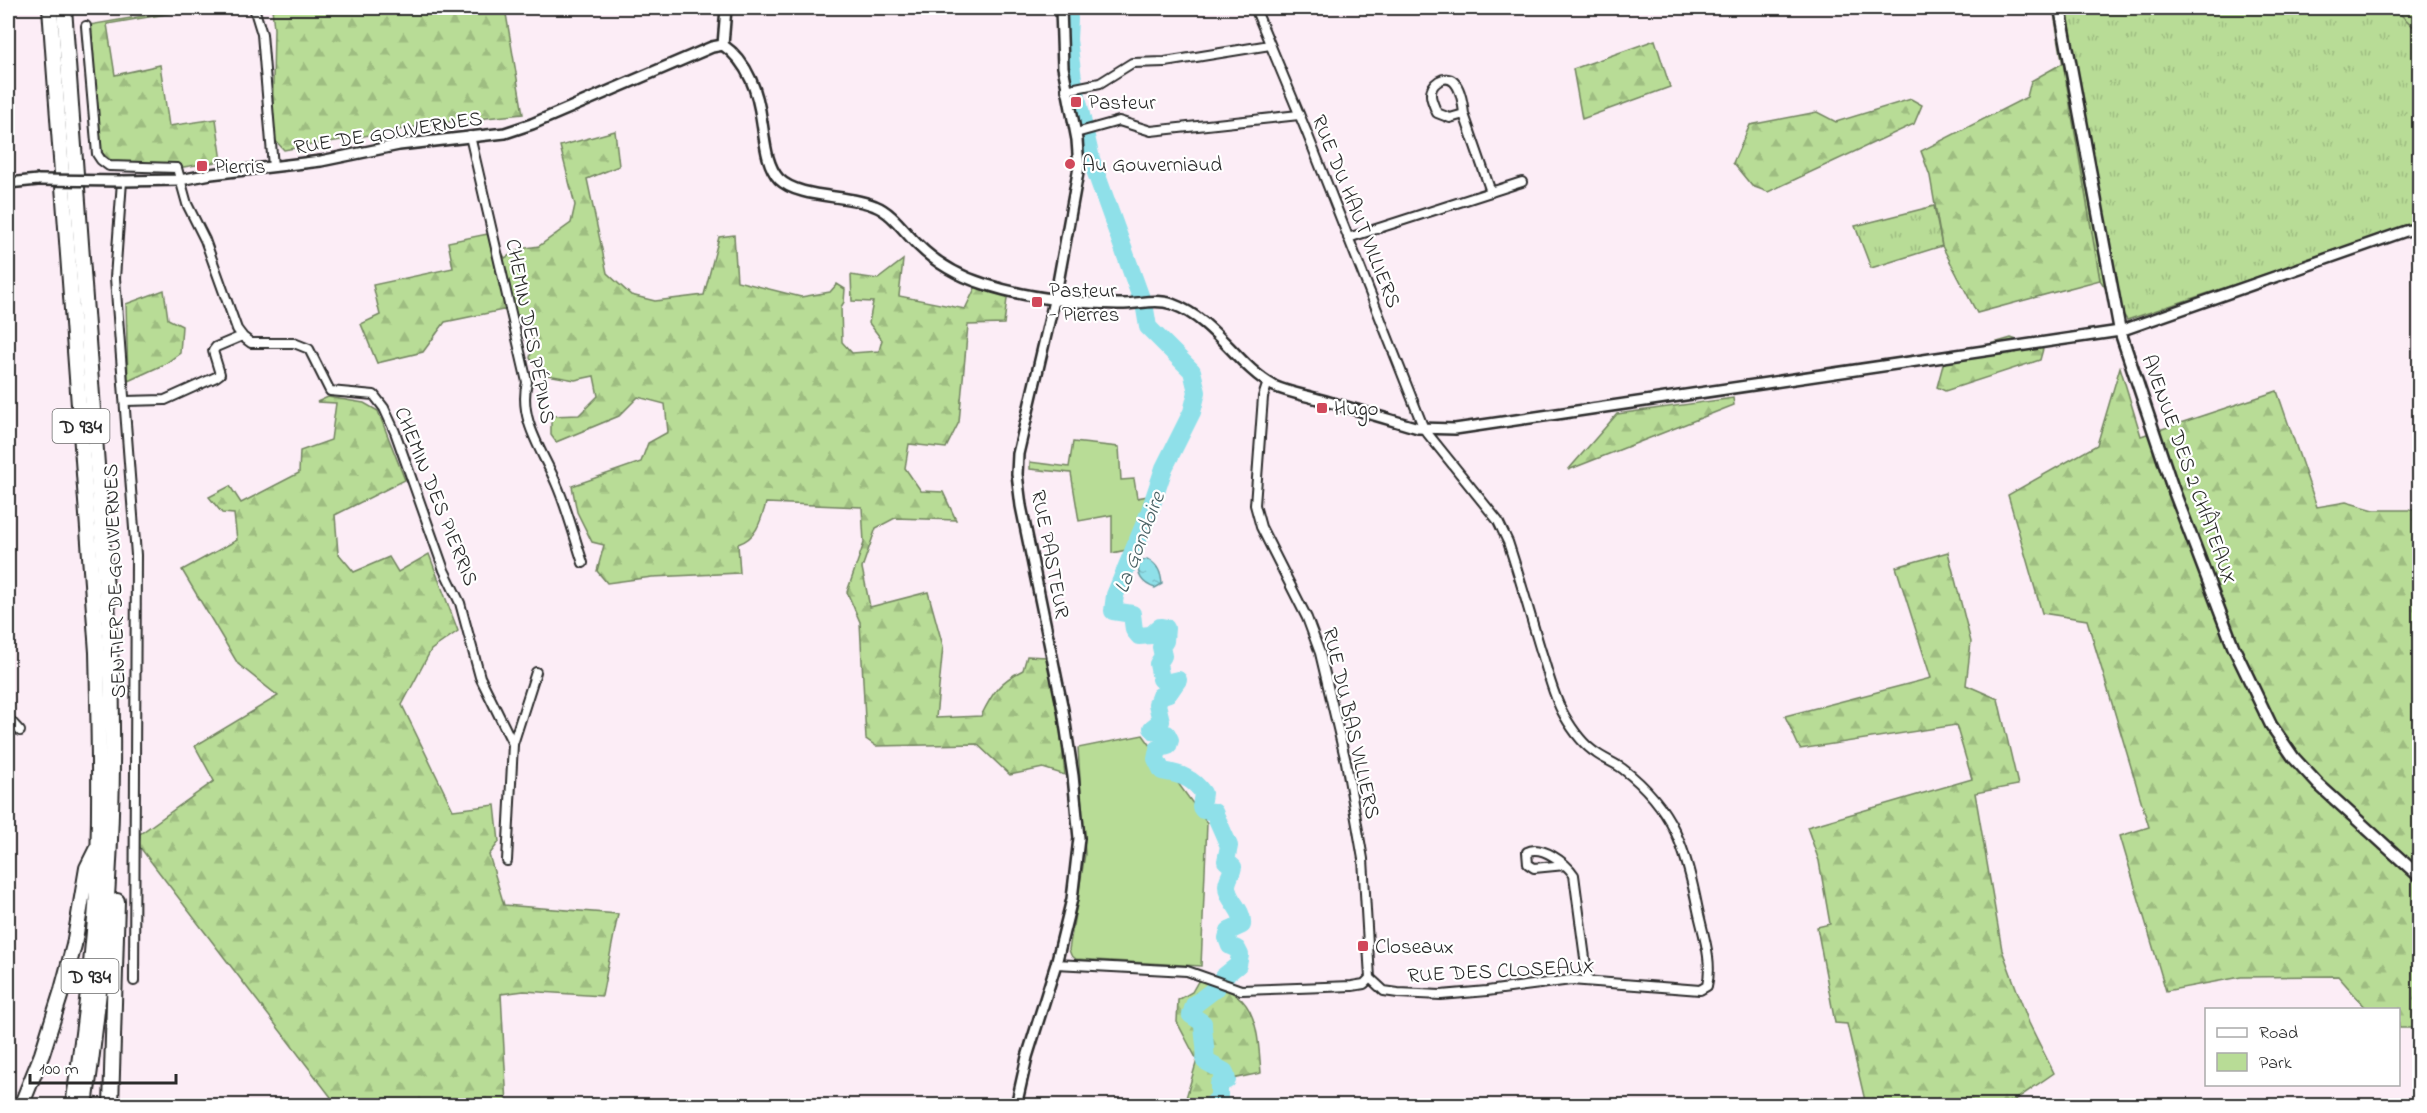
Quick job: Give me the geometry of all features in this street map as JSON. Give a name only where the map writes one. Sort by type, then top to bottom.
[{"type":"highway","name":"D 934","points":[[50,8],[97,652],[98,846],[91,972],[73,1106]]},
{"type":"highway","name":"D 934","points":[[64,8],[110,645],[113,724],[111,859],[103,962],[85,1106]]},
{"type":"highway","points":[[21,1106],[42,1054],[62,990],[74,945],[87,868],[98,846]]},
{"type":"highway","points":[[111,859],[118,877],[111,1106]]},
{"type":"main road","name":"AVENUE DES 2 CHÂTEAUX","points":[[2060,8],[2120,331],[2172,486],[2234,646],[2271,725],[2294,758],[2319,785],[2420,877]]},
{"type":"street","points":[[254,8],[262,34],[273,167]]},
{"type":"street","points":[[726,8],[723,45],[742,64],[753,83],[764,143],[771,164],[780,179],[796,189],[877,206],[888,213],[918,246],[955,272],[982,284],[1016,293],[1054,299],[1137,304],[1169,303],[1190,313],[1215,332],[1276,387],[1424,429],[1455,429],[2120,331],[2420,228]]},
{"type":"street","name":"RUE PASTEUR","points":[[1016,1106],[1027,1057],[1056,964],[1072,899],[1079,838],[1063,710],[1021,506],[1017,474],[1018,454],[1054,299],[1078,176],[1082,131],[1062,48],[1061,8]]},
{"type":"street","name":"RUE DU HAUT VILLIERS","points":[[1255,8],[1424,429],[1498,521],[1508,542],[1552,687],[1567,720],[1576,735],[1595,753],[1623,769],[1644,788],[1665,812],[1677,834],[1690,866],[1707,954],[1709,975],[1707,986]]},
{"type":"street","points":[[86,26],[97,154],[109,166],[177,168],[187,204],[205,240],[237,329],[242,336],[216,347],[213,351],[220,374],[216,377],[165,400],[125,401]]},
{"type":"street","name":"RUE DE GOUVERNES","points":[[8,183],[38,180],[180,180],[211,174],[321,161],[399,145],[505,133],[532,124],[712,47],[723,45]]},
{"type":"street","points":[[1073,89],[1100,83],[1132,63],[1165,62],[1270,45]]},
{"type":"street","points":[[1464,114],[1450,118],[1437,113],[1430,94],[1433,84],[1441,79],[1450,79],[1455,83],[1491,192]]},
{"type":"street","points":[[1082,131],[1120,121],[1151,131],[1299,115]]},
{"type":"street","name":"CHEMIN DES PÉPINS","points":[[470,136],[527,382],[524,395],[525,410],[532,433],[557,484],[583,563]]},
{"type":"street","name":"SENTIER DE GOUVERNES","points":[[122,181],[115,278],[136,555],[134,981]]},
{"type":"street","points":[[1348,238],[1522,182]]},
{"type":"street","name":"CHEMIN DES PIERRIS","points":[[242,336],[251,343],[294,343],[309,349],[330,391],[374,395],[384,408],[444,570],[460,603],[480,677],[513,744],[507,861]]},
{"type":"street","name":"RUE DU BAS VILLIERS","points":[[1268,382],[1263,397],[1255,505],[1260,527],[1307,618],[1320,653],[1346,762],[1364,859],[1370,978]]},
{"type":"street","points":[[513,744],[536,672]]},
{"type":"street","points":[[8,717],[20,731]]},
{"type":"street","points":[[1565,865],[1571,870],[1576,881],[1588,981]]},
{"type":"street","points":[[1056,964],[1187,971],[1241,990],[1364,984],[1370,978]]},
{"type":"street","name":"RUE DES CLOSEAUX","points":[[1370,978],[1384,991],[1441,995],[1571,980],[1692,990],[1701,990],[1707,986]]},
{"type":"green space","points":[[202,8],[107,24],[115,75],[160,65],[169,126],[216,119],[222,161],[177,168],[117,166],[100,151],[89,25]]},
{"type":"green space","points":[[272,8],[505,8],[523,114],[438,123],[284,150],[272,137],[274,29]]},
{"type":"green space","points":[[2053,8],[2394,8],[2419,32],[2419,223],[2127,320],[2100,280]]},
{"type":"green space","points":[[2394,8],[2419,8],[2419,32]]},
{"type":"green space","points":[[1655,40],[1670,87],[1582,119],[1573,69]]},
{"type":"green space","points":[[2063,63],[2100,280],[1977,313],[1942,246],[1930,176],[1921,151],[2027,97],[2031,81]]},
{"type":"green space","points":[[1911,99],[1922,105],[1914,124],[1768,192],[1752,186],[1733,163],[1750,125],[1817,112],[1836,122]]},
{"type":"green space","points":[[615,131],[619,166],[587,179],[607,273],[631,295],[655,301],[704,295],[719,237],[734,235],[737,281],[801,297],[830,292],[837,284],[845,289],[844,302],[841,307],[842,342],[852,353],[879,351],[882,340],[869,323],[873,302],[852,301],[851,275],[878,279],[903,260],[899,296],[965,309],[979,280],[1008,290],[1004,324],[968,325],[959,422],[946,448],[909,444],[905,468],[921,491],[943,492],[956,520],[895,518],[876,528],[862,568],[870,607],[928,592],[943,646],[936,718],[981,716],[998,688],[1023,670],[1027,656],[1047,657],[1060,727],[1065,775],[1043,768],[1010,775],[977,744],[876,746],[866,739],[860,622],[847,592],[864,543],[862,507],[766,503],[754,533],[738,544],[740,573],[652,577],[607,583],[597,571],[604,545],[592,542],[577,512],[572,486],[641,462],[648,443],[668,432],[665,404],[638,397],[619,416],[556,442],[551,435],[551,416],[579,415],[598,396],[594,376],[575,380],[542,374],[530,358],[535,330],[518,315],[503,310],[445,322],[423,352],[377,363],[361,324],[380,315],[373,285],[453,268],[448,242],[492,233],[505,258],[520,249],[539,246],[571,223],[575,205],[560,146]]},
{"type":"green space","points":[[1934,206],[1942,246],[1871,268],[1855,226]]},
{"type":"green space","points":[[164,290],[168,319],[182,326],[180,353],[165,364],[128,381],[126,304]]},
{"type":"green space","points":[[2011,338],[2043,349],[2040,360],[1945,391],[1937,387],[1944,361],[1963,352]]},
{"type":"green space","points":[[2120,367],[2141,436],[2277,391],[2317,507],[2346,502],[2374,510],[2419,510],[2419,1028],[2400,1028],[2400,1008],[2366,1008],[2338,976],[2241,977],[2166,991],[2120,836],[2149,827],[2087,620],[2042,613],[2008,495],[2097,445]]},
{"type":"green space","points":[[328,397],[364,403],[378,411],[405,480],[335,515],[338,553],[354,572],[389,557],[398,572],[429,554],[458,631],[431,650],[402,705],[453,810],[495,805],[499,842],[489,855],[504,905],[618,914],[602,996],[524,991],[501,994],[507,1105],[337,1105],[139,846],[140,834],[214,781],[195,746],[278,696],[238,664],[182,570],[237,540],[234,514],[222,513],[209,497],[230,486],[241,503],[299,473],[300,451],[331,440],[336,403],[317,402]]},
{"type":"green space","points":[[1733,398],[1734,405],[1568,470],[1617,414]]},
{"type":"green space","points":[[1073,442],[1119,447],[1121,480],[1134,479],[1137,498],[1153,495],[1131,549],[1112,553],[1112,515],[1079,521],[1071,473],[1030,469],[1030,462],[1069,467]]},
{"type":"green space","points":[[1948,552],[1971,642],[1966,685],[1998,699],[2018,785],[1975,793],[2002,950],[2029,1023],[2054,1073],[2015,1100],[2000,1105],[1866,1105],[1847,1024],[1835,1023],[1817,927],[1830,924],[1819,861],[1807,827],[1972,779],[1956,725],[1800,749],[1785,716],[1931,678],[1896,567]]},
{"type":"green space","points":[[1143,735],[1207,823],[1201,966],[1076,959],[1069,950],[1085,854],[1078,748]]},
{"type":"green space","points":[[1200,978],[1228,990],[1242,1000],[1252,1016],[1259,1045],[1261,1073],[1232,1079],[1219,1105],[1184,1105],[1197,1060],[1177,1022],[1178,1000],[1192,992]]},
{"type":"water","points":[[1147,559],[1156,566],[1161,576],[1162,584],[1155,588],[1147,584],[1139,575],[1140,562]]},
{"type":"waterway","name":"La Gondoire","points":[[1069,18],[1068,40],[1073,79],[1091,159],[1145,309],[1148,327],[1192,371],[1197,392],[1192,412],[1164,468],[1149,513],[1115,595],[1113,611],[1132,614],[1134,630],[1139,636],[1151,635],[1160,627],[1166,628],[1165,641],[1161,647],[1163,656],[1158,664],[1161,679],[1165,683],[1178,680],[1169,693],[1160,696],[1157,704],[1161,721],[1152,728],[1156,732],[1167,734],[1170,740],[1168,746],[1158,749],[1156,759],[1162,771],[1186,778],[1199,788],[1203,793],[1201,807],[1203,810],[1214,812],[1229,846],[1226,861],[1233,867],[1227,883],[1228,891],[1240,914],[1242,925],[1229,931],[1227,938],[1230,946],[1237,949],[1240,955],[1238,965],[1223,977],[1215,989],[1194,1005],[1191,1015],[1203,1023],[1205,1061],[1225,1072],[1227,1080],[1219,1084],[1219,1097],[1211,1106]]},
{"type":"place","name":"Pasteur","points":[[1076,102]]},
{"type":"place","name":"Au Gouverniaud","points":[[1070,164]]},
{"type":"place","name":"Pierris","points":[[202,166]]},
{"type":"place","name":"Pasteur - Pierres","points":[[1037,302]]},
{"type":"place","name":"Hugo","points":[[1322,408]]},
{"type":"place","name":"Closeaux","points":[[1363,946]]}]
